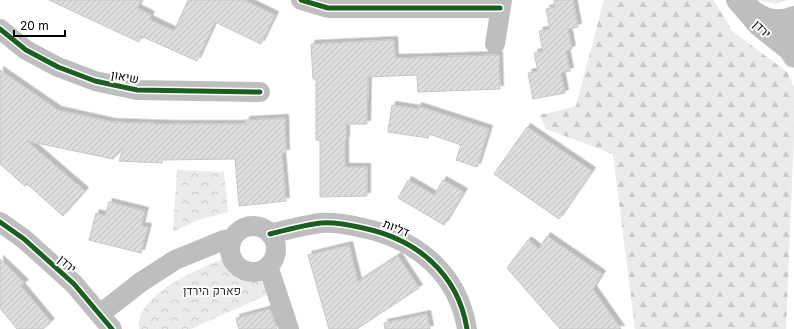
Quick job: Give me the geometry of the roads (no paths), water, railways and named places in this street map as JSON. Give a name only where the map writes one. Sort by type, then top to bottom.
[{"type":"main road","points":[[793,54],[789,42],[789,31],[794,21]]},
{"type":"street","points":[[301,0],[328,8],[501,4],[494,44]]},
{"type":"street","name":"ירדן","points":[[736,0],[758,26],[793,54]]},
{"type":"street","name":"ירדן","points":[[742,0],[756,14],[765,18],[777,20],[794,16]]},
{"type":"street","name":"שיאון","points":[[0,29],[26,50],[58,68],[95,81],[137,90],[260,92]]},
{"type":"street","name":"ירדן","points":[[0,222],[24,239],[74,284],[112,329]]},
{"type":"street","name":"דליות","points":[[270,234],[321,223],[351,225],[385,232],[413,246],[440,269],[456,294],[467,329]]},
{"type":"street","points":[[248,226],[264,229],[270,234],[275,246],[275,254],[268,266],[262,270],[254,272],[241,269],[234,264],[229,249],[231,241],[241,229],[248,226]]},
{"type":"street","points":[[100,314],[141,282],[175,260],[224,240],[231,241]]},
{"type":"street","points":[[268,266],[289,329]]},
{"type":"park label","name":"פארק הירדן","points":[[212,291]]}]
